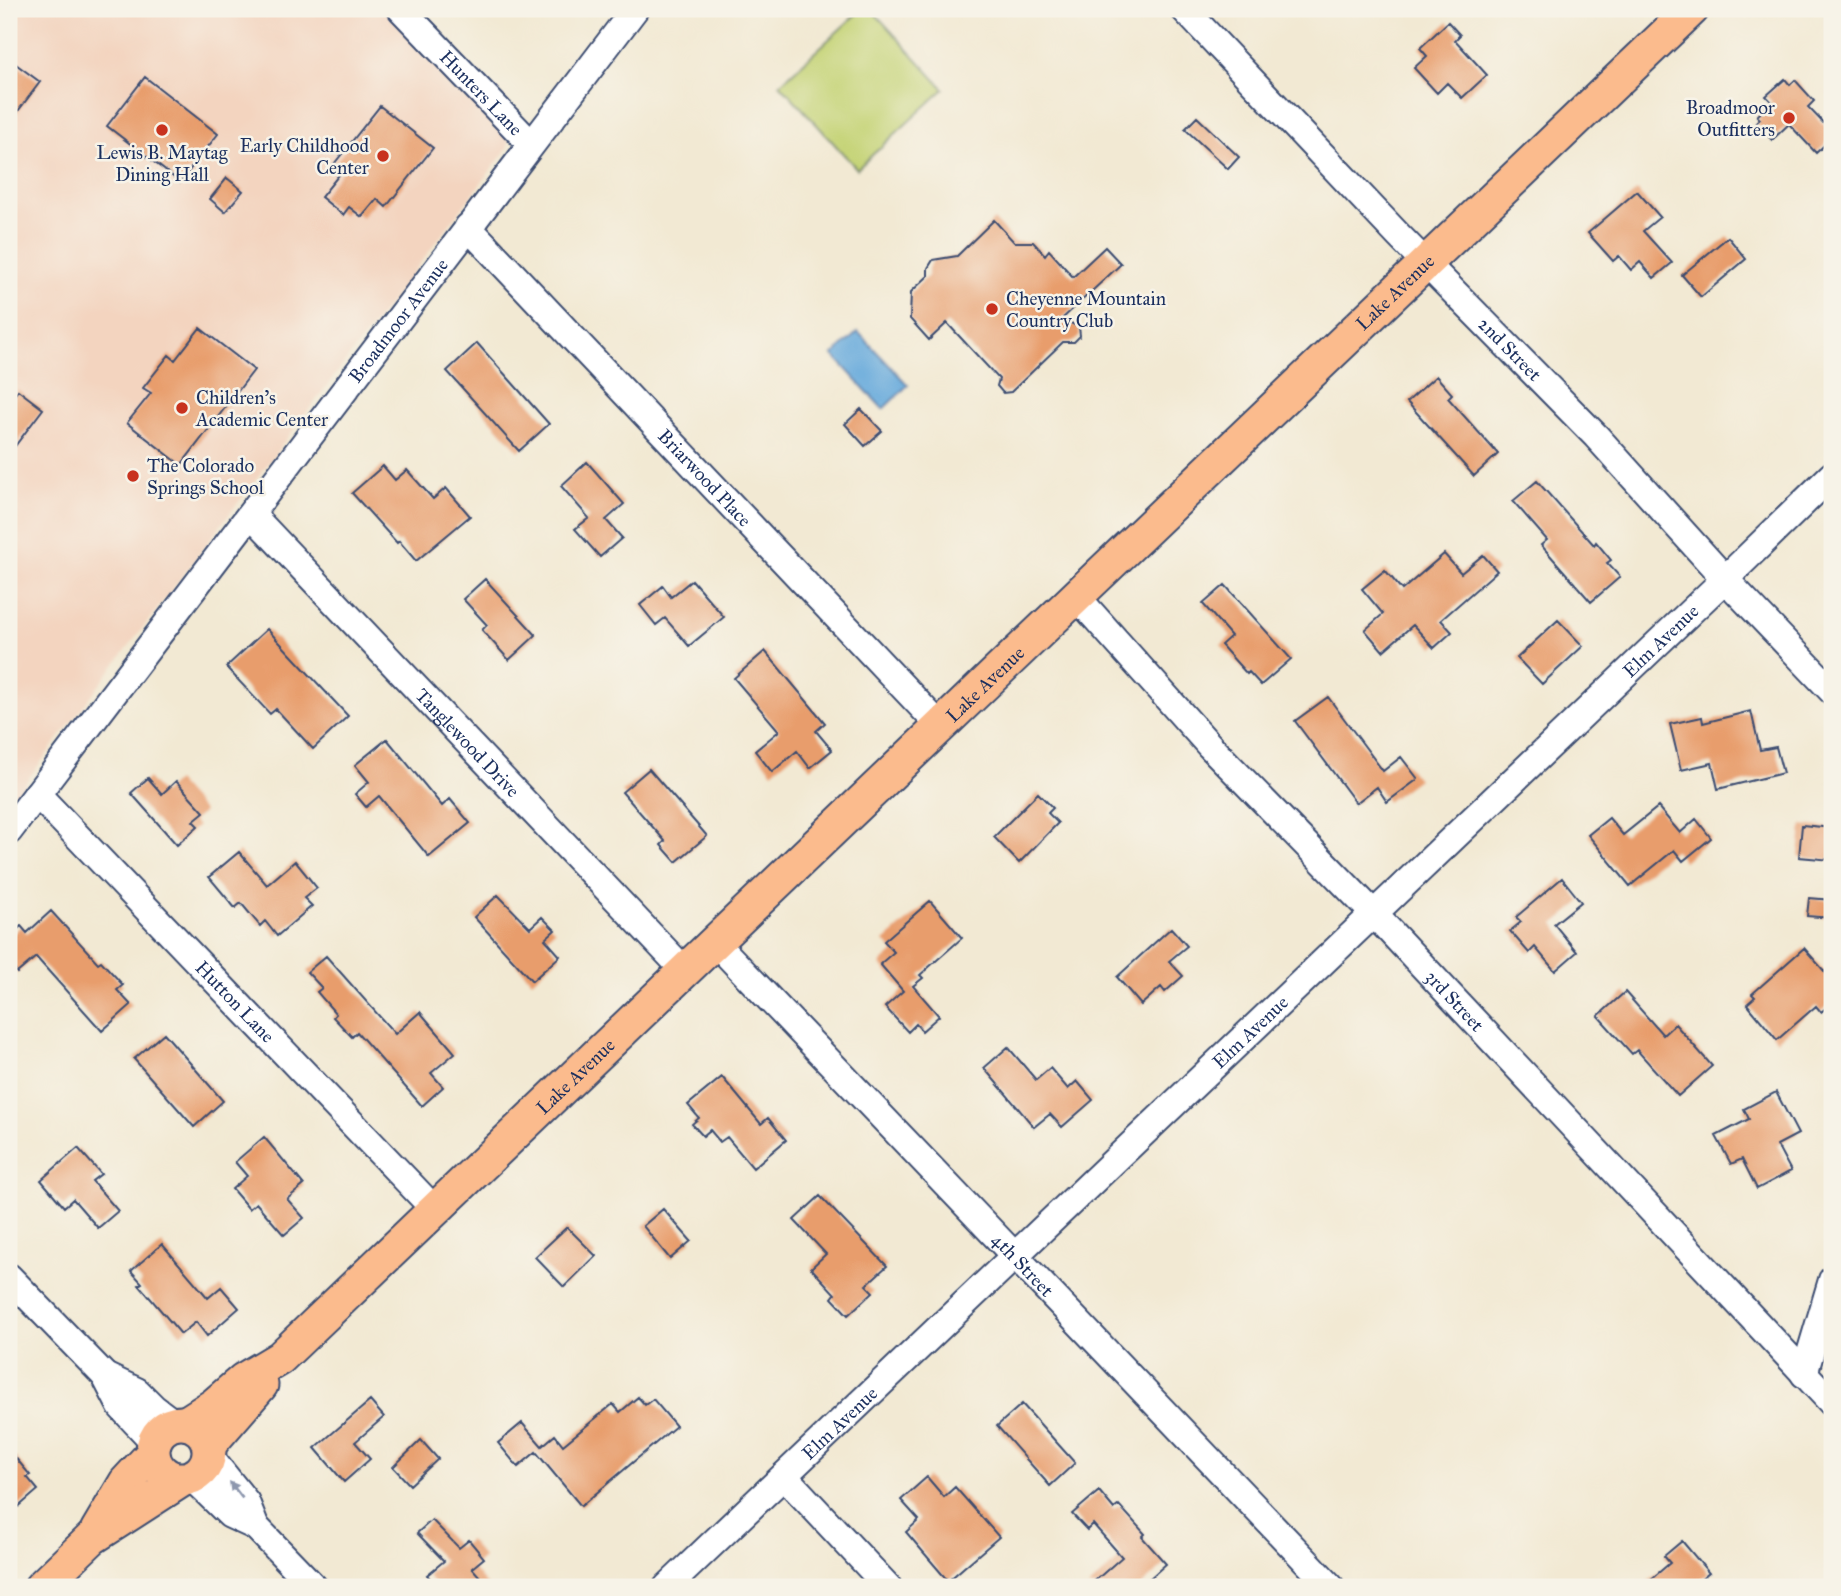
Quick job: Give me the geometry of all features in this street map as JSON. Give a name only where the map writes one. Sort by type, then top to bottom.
[{"type":"main road","name":"Lake Avenue","points":[[41,1587],[92,1538],[126,1482],[182,1450],[257,1391],[278,1360],[1425,261],[1692,9]]},
{"type":"street","name":"Hunters Lane","points":[[401,9],[531,144]]},
{"type":"street","name":"Broadmoor Avenue","points":[[9,831],[635,9]]},
{"type":"street","name":"2nd Street","points":[[1184,9],[1596,436],[1725,579],[1832,691]]},
{"type":"street","name":"Briarwood Place","points":[[468,228],[941,727]]},
{"type":"street","name":"Elm Avenue","points":[[667,1587],[1832,475]]},
{"type":"street","name":"Tanglewood Drive","points":[[251,514],[684,970]]},
{"type":"street","name":"3rd Street","points":[[1077,597],[1210,746],[1374,914],[1832,1404]]},
{"type":"street","name":"Hutton Lane","points":[[37,794],[435,1210]]},
{"type":"street","name":"4th Street","points":[[715,942],[1331,1587]]},
{"type":"street","points":[[9,1277],[105,1376],[137,1391],[230,1515],[256,1527],[314,1587]]},
{"type":"street","points":[[1804,1374],[1832,1280]]},
{"type":"street","points":[[784,1476],[888,1587]]},
{"type":"shaded area","name":"The Colorado Springs School","points":[[9,9],[389,9],[509,140],[507,149],[9,804]]},
{"type":"green space","points":[[862,9],[871,9],[944,89],[857,169],[780,84]]},
{"type":"water","points":[[858,332],[908,385],[883,409],[833,355]]},
{"type":"building","points":[[1448,22],[1460,35],[1455,40],[1487,75],[1462,98],[1447,83],[1437,93],[1414,68],[1427,56],[1420,48]]},
{"type":"building","points":[[9,59],[40,82],[9,123]]},
{"type":"building","name":"Lewis B. Maytag Dining Hall","points":[[145,77],[218,134],[180,182],[107,126]]},
{"type":"building","name":"Broadmoor Outfitters","points":[[1785,79],[1790,85],[1795,80],[1814,101],[1808,107],[1832,132],[1832,138],[1816,153],[1789,124],[1772,140],[1756,123],[1760,119],[1757,116],[1772,102],[1766,96]]},
{"type":"building","name":"Early Childhood Center","points":[[380,106],[433,148],[386,207],[377,199],[362,217],[349,207],[343,215],[321,197],[342,171],[334,164]]},
{"type":"building","points":[[1197,117],[1239,157],[1228,169],[1185,129]]},
{"type":"building","points":[[227,178],[243,191],[225,212],[210,199]]},
{"type":"building","points":[[1637,191],[1660,217],[1643,231],[1672,263],[1654,278],[1640,262],[1631,270],[1619,256],[1613,261],[1588,233]]},
{"type":"building","name":"Cheyenne Mountain Country Club","points":[[994,220],[1014,242],[1033,242],[1045,255],[1049,250],[1073,277],[1105,247],[1121,264],[1062,319],[1079,327],[1080,336],[1074,342],[1063,342],[1011,392],[1003,393],[997,386],[999,379],[947,323],[929,340],[910,319],[911,292],[928,276],[928,268],[933,260],[957,256]]},
{"type":"building","points":[[1728,237],[1746,259],[1701,297],[1682,275]]},
{"type":"building","name":"Children's Academic Center","points":[[200,328],[254,370],[181,465],[127,423],[151,393],[143,388],[169,355],[175,360]]},
{"type":"building","points":[[477,343],[549,424],[519,451],[447,371]]},
{"type":"building","points":[[1436,376],[1452,394],[1448,398],[1498,454],[1474,476],[1407,402]]},
{"type":"building","points":[[18,390],[43,409],[9,454],[9,402]]},
{"type":"building","points":[[861,409],[882,431],[865,446],[845,424]]},
{"type":"building","points":[[587,462],[624,504],[606,520],[622,538],[600,557],[575,529],[589,518],[561,486]]},
{"type":"building","points":[[383,466],[395,480],[407,470],[433,499],[446,488],[470,516],[416,561],[352,493]]},
{"type":"building","points":[[1537,481],[1594,545],[1596,542],[1611,560],[1607,563],[1620,577],[1591,602],[1541,545],[1547,540],[1513,501]]},
{"type":"building","points":[[1444,554],[1461,573],[1483,555],[1497,571],[1441,620],[1452,632],[1434,648],[1413,625],[1383,651],[1365,630],[1383,614],[1362,589],[1385,570],[1402,590]]},
{"type":"building","points":[[485,579],[536,635],[509,660],[482,630],[487,625],[463,599]]},
{"type":"building","points":[[692,580],[724,617],[689,646],[665,618],[656,625],[640,605],[663,586],[671,597]]},
{"type":"building","points":[[1225,585],[1291,659],[1261,685],[1249,672],[1247,674],[1221,645],[1231,636],[1203,604]]},
{"type":"building","points":[[1558,620],[1583,646],[1542,684],[1517,658]]},
{"type":"building","points":[[267,629],[348,716],[313,749],[276,709],[270,714],[226,667]]},
{"type":"building","points":[[765,651],[825,723],[816,731],[832,750],[810,768],[797,751],[772,772],[755,751],[779,731],[734,678]]},
{"type":"building","points":[[1328,697],[1383,771],[1401,757],[1418,779],[1387,802],[1377,787],[1356,803],[1295,721]]},
{"type":"building","points":[[1751,711],[1760,750],[1776,747],[1783,773],[1718,789],[1712,763],[1681,770],[1670,724],[1702,717],[1703,723]]},
{"type":"building","points":[[387,739],[442,806],[450,799],[470,823],[429,857],[379,796],[366,807],[355,794],[369,782],[355,765]]},
{"type":"building","points":[[649,769],[707,836],[676,862],[661,845],[665,841],[622,792]]},
{"type":"building","points":[[148,778],[162,794],[176,781],[204,812],[193,821],[198,826],[177,845],[131,793]]},
{"type":"building","points":[[1038,793],[1053,808],[1048,813],[1058,823],[1019,863],[994,837]]},
{"type":"building","points":[[1658,807],[1680,833],[1696,819],[1711,838],[1683,861],[1674,850],[1630,886],[1588,835],[1609,818],[1623,835]]},
{"type":"building","points":[[1802,825],[1832,828],[1832,860],[1799,857]]},
{"type":"building","points":[[239,852],[267,885],[295,861],[317,888],[304,898],[312,906],[277,936],[265,921],[260,926],[241,903],[235,908],[209,877]]},
{"type":"building","points":[[1562,878],[1581,902],[1554,924],[1577,952],[1555,971],[1535,947],[1529,953],[1510,931],[1521,922],[1516,917]]},
{"type":"building","points":[[498,895],[530,928],[542,917],[555,930],[545,939],[560,956],[532,981],[474,917]]},
{"type":"building","points":[[1809,898],[1832,900],[1832,918],[1807,916]]},
{"type":"building","points":[[930,901],[962,938],[920,975],[923,978],[913,986],[939,1016],[922,1031],[916,1024],[908,1032],[885,1007],[903,991],[880,964],[894,952],[884,941]]},
{"type":"building","points":[[51,911],[98,963],[101,961],[123,985],[117,990],[131,1005],[102,1031],[36,957],[17,973],[9,964],[9,937],[21,926],[27,933]]},
{"type":"building","points":[[1171,928],[1187,946],[1169,961],[1183,976],[1165,992],[1161,987],[1141,1005],[1117,977]]},
{"type":"building","points":[[1804,948],[1832,980],[1832,1003],[1821,1012],[1816,1006],[1777,1040],[1747,1004],[1755,997],[1752,994]]},
{"type":"building","points":[[326,956],[395,1034],[420,1012],[455,1053],[431,1073],[443,1087],[422,1106],[357,1032],[352,1037],[333,1017],[336,1014],[317,992],[322,988],[307,972]]},
{"type":"building","points":[[1625,992],[1663,1035],[1675,1024],[1712,1066],[1678,1096],[1637,1050],[1632,1054],[1598,1016]]},
{"type":"building","points":[[164,1033],[223,1101],[194,1127],[134,1059]]},
{"type":"building","points":[[1008,1047],[1036,1080],[1050,1068],[1068,1089],[1077,1081],[1093,1100],[1062,1127],[1050,1114],[1034,1127],[984,1068]]},
{"type":"building","points":[[722,1077],[761,1124],[768,1118],[786,1140],[753,1168],[727,1137],[720,1142],[710,1130],[703,1136],[692,1124],[699,1118],[688,1105]]},
{"type":"building","points":[[1776,1092],[1798,1134],[1777,1145],[1791,1171],[1757,1189],[1742,1159],[1731,1164],[1716,1136],[1749,1119],[1744,1109]]},
{"type":"building","points":[[264,1137],[304,1185],[287,1199],[304,1218],[284,1235],[256,1203],[249,1209],[232,1189],[247,1176],[235,1162]]},
{"type":"building","points":[[78,1148],[101,1174],[92,1181],[118,1211],[98,1228],[73,1199],[64,1207],[41,1180]]},
{"type":"building","points":[[820,1196],[887,1266],[866,1285],[873,1292],[848,1315],[832,1298],[835,1294],[811,1268],[826,1254],[794,1220]]},
{"type":"building","points":[[663,1209],[691,1241],[670,1259],[643,1226]]},
{"type":"building","points":[[567,1227],[596,1256],[564,1287],[535,1257]]},
{"type":"building","points":[[162,1244],[208,1298],[221,1287],[239,1308],[207,1336],[196,1322],[181,1334],[139,1285],[142,1283],[131,1271]]},
{"type":"building","points":[[638,1397],[645,1405],[653,1399],[676,1426],[581,1506],[536,1452],[518,1467],[498,1443],[522,1423],[542,1446],[555,1435],[563,1445],[613,1404],[620,1412]]},
{"type":"building","points":[[370,1401],[384,1417],[355,1442],[370,1459],[344,1482],[315,1448]]},
{"type":"building","points":[[1022,1404],[1075,1463],[1050,1486],[997,1426]]},
{"type":"building","points":[[421,1440],[438,1459],[410,1485],[393,1467]]},
{"type":"building","points":[[9,1450],[30,1475],[27,1477],[38,1490],[9,1515]]},
{"type":"building","points":[[927,1477],[944,1497],[955,1487],[999,1537],[948,1581],[906,1532],[919,1520],[901,1500]]},
{"type":"building","points":[[1099,1491],[1114,1509],[1119,1505],[1145,1534],[1142,1537],[1166,1564],[1140,1587],[1088,1587],[1122,1557],[1093,1524],[1087,1530],[1072,1514]]},
{"type":"building","points":[[432,1520],[459,1548],[469,1540],[484,1558],[472,1568],[489,1587],[437,1587],[427,1575],[444,1561],[417,1533]]},
{"type":"building","points":[[1682,1541],[1709,1573],[1692,1587],[1642,1587],[1670,1563],[1664,1556]]},
{"type":"place","name":"Broadmoor Outfitters","points":[[1789,118]]},
{"type":"place","name":"Lewis B. Maytag Dining Hall","points":[[162,130]]},
{"type":"place","name":"Early Childhood Center","points":[[383,156]]},
{"type":"place","name":"Cheyenne Mountain Country Club","points":[[992,309]]},
{"type":"place","name":"Children's Academic Center","points":[[182,408]]},
{"type":"place","name":"The Colorado Springs School","points":[[133,476]]}]
